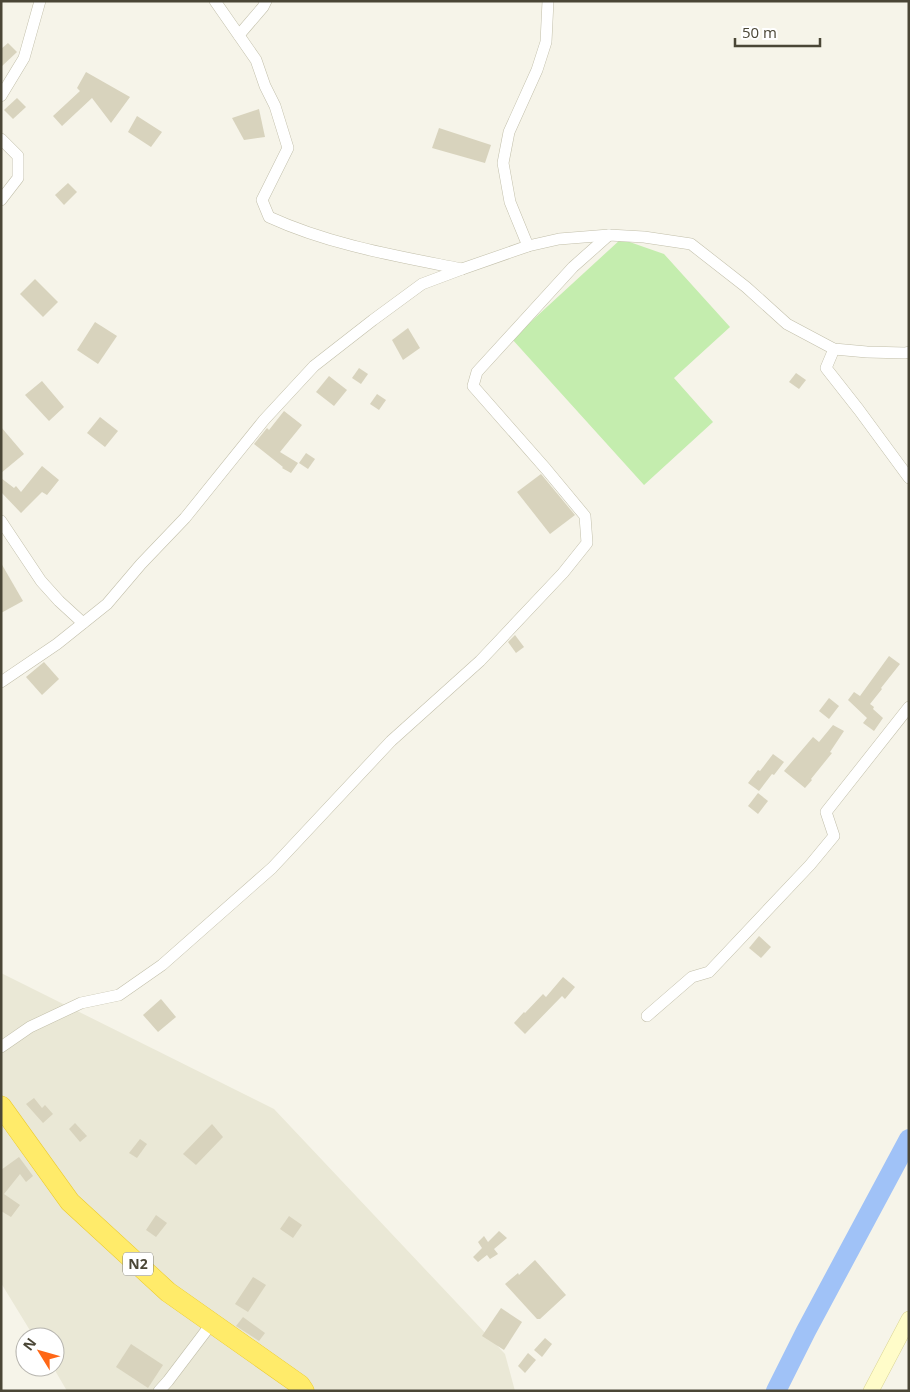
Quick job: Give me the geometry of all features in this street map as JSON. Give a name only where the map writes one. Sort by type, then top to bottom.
[{"type":"highway","name":"N2","points":[[1,1106],[70,1202],[168,1292],[300,1385],[304,1391]]},
{"type":"street","points":[[1,96],[24,58],[40,1]]},
{"type":"street","points":[[215,1],[256,60],[265,86],[276,106],[288,148],[262,200],[269,217],[341,244],[462,270]]},
{"type":"street","points":[[238,35],[266,1]]},
{"type":"street","points":[[528,246],[510,202],[503,163],[509,132],[537,70],[546,42],[548,1]]},
{"type":"street","points":[[1,139],[18,156],[18,178],[1,200]]},
{"type":"street","points":[[1,1047],[30,1027],[81,1004],[120,994],[162,965],[272,868],[391,741],[480,661],[563,573],[587,543],[585,516],[535,455],[474,386],[477,372],[573,266],[609,235]]},
{"type":"street","points":[[1,682],[57,644],[106,604],[185,518],[264,420],[314,366],[422,284],[528,246],[559,239],[609,235],[644,237],[691,244],[746,287],[787,324],[834,349],[867,352],[909,352]]},
{"type":"street","points":[[834,349],[826,368],[909,478]]},
{"type":"street","points":[[1,521],[41,581],[58,601],[83,623]]},
{"type":"street","points":[[647,1016],[692,977],[709,972],[810,865],[834,836],[826,812],[909,707]]},
{"type":"street","points":[[871,1391],[909,1319]]},
{"type":"street","points":[[159,1391],[212,1323]]},
{"type":"shaded area","points":[[1,973],[274,1109],[505,1354],[515,1391],[67,1391],[59,1377],[65,1377],[65,1327],[28,1327],[1,1283]]},
{"type":"green space","points":[[621,239],[664,254],[730,327],[674,378],[713,422],[644,485],[512,339]]},
{"type":"building","points":[[8,43],[17,52],[1,67],[1,49]]},
{"type":"building","points":[[86,72],[130,97],[111,123],[92,98],[62,126],[53,116],[80,91],[77,88]]},
{"type":"building","points":[[17,98],[26,107],[13,119],[4,110]]},
{"type":"building","points":[[259,109],[265,137],[244,140],[232,118]]},
{"type":"building","points":[[137,116],[162,132],[151,147],[128,132]]},
{"type":"building","points":[[439,128],[491,145],[485,163],[432,148]]},
{"type":"building","points":[[68,183],[77,192],[64,205],[55,195]]},
{"type":"building","points":[[35,279],[58,302],[43,317],[20,294]]},
{"type":"building","points":[[95,322],[117,336],[98,364],[77,350]]},
{"type":"building","points":[[408,328],[420,348],[403,360],[392,340]]},
{"type":"building","points":[[359,368],[368,374],[361,384],[352,378]]},
{"type":"building","points":[[796,373],[806,380],[799,389],[789,382]]},
{"type":"building","points":[[329,376],[347,390],[334,406],[316,392]]},
{"type":"building","points":[[42,381],[64,407],[49,421],[25,395]]},
{"type":"building","points":[[377,394],[386,400],[379,410],[370,404]]},
{"type":"building","points":[[284,411],[302,425],[280,452],[298,463],[291,473],[282,468],[254,444],[267,428],[269,430]]},
{"type":"building","points":[[100,417],[118,431],[105,447],[87,433]]},
{"type":"building","points":[[1,427],[24,454],[1,473]]},
{"type":"building","points":[[306,453],[315,459],[308,469],[299,463]]},
{"type":"building","points":[[42,466],[59,480],[47,495],[42,492],[21,513],[1,492],[1,478],[14,488],[16,486],[21,492]]},
{"type":"building","points":[[541,474],[575,515],[550,534],[517,492]]},
{"type":"building","points":[[1,563],[23,601],[1,613]]},
{"type":"building","points":[[515,635],[524,647],[516,653],[508,642]]},
{"type":"building","points":[[889,656],[900,664],[870,704],[883,718],[874,731],[863,723],[867,718],[848,700],[854,692],[860,696]]},
{"type":"building","points":[[44,662],[59,679],[42,695],[26,677]]},
{"type":"building","points":[[829,698],[839,706],[829,719],[819,711]]},
{"type":"building","points":[[833,725],[844,731],[830,752],[832,753],[805,788],[784,771],[813,737],[819,742]]},
{"type":"building","points":[[773,754],[784,762],[759,791],[748,783]]},
{"type":"building","points":[[758,793],[768,801],[758,814],[748,806]]},
{"type":"building","points":[[759,936],[771,947],[761,958],[749,948]]},
{"type":"building","points":[[563,977],[575,987],[565,999],[562,996],[525,1034],[514,1023],[543,994],[546,997]]},
{"type":"building","points":[[161,999],[176,1017],[158,1032],[143,1015]]},
{"type":"building","points":[[34,1098],[42,1108],[45,1105],[53,1114],[43,1123],[26,1104]]},
{"type":"building","points":[[75,1123],[87,1136],[80,1142],[69,1129]]},
{"type":"building","points":[[212,1124],[223,1137],[196,1165],[183,1154]]},
{"type":"building","points":[[140,1139],[147,1144],[137,1158],[129,1153]]},
{"type":"building","points":[[19,1157],[33,1176],[26,1182],[20,1174],[4,1194],[20,1205],[11,1217],[1,1211],[1,1170]]},
{"type":"building","points":[[156,1215],[167,1223],[156,1237],[146,1230]]},
{"type":"building","points":[[289,1216],[302,1225],[293,1238],[280,1229]]},
{"type":"building","points":[[499,1231],[507,1238],[494,1249],[498,1254],[490,1259],[487,1255],[478,1262],[473,1257],[482,1248],[478,1242],[484,1236],[488,1242]]},
{"type":"building","points":[[535,1260],[566,1295],[540,1319],[537,1319],[505,1284],[518,1273],[519,1275]]},
{"type":"building","points":[[253,1277],[266,1285],[248,1312],[235,1304]]},
{"type":"building","points":[[501,1308],[522,1322],[504,1350],[482,1336]]},
{"type":"building","points":[[243,1317],[265,1333],[259,1341],[236,1326]]},
{"type":"building","points":[[545,1338],[552,1344],[542,1357],[534,1350]]},
{"type":"building","points":[[131,1344],[163,1365],[148,1388],[116,1367]]},
{"type":"building","points":[[528,1353],[536,1360],[525,1373],[518,1366]]},
{"type":"waterway","points":[[776,1391],[909,1139]]}]
